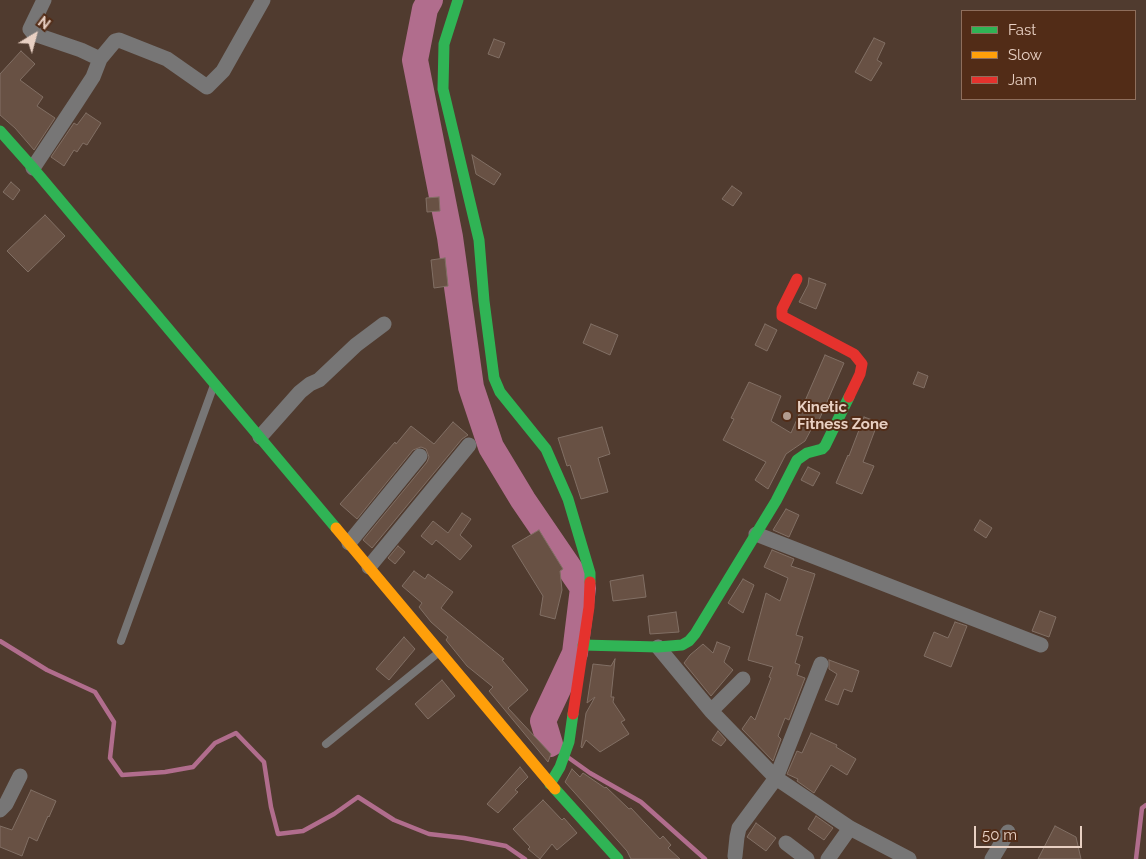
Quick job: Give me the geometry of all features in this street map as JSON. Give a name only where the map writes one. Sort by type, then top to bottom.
[{"type":"street","points":[[44,0],[30,29],[34,34],[81,50],[100,60]]},
{"type":"street","points":[[33,168],[93,77],[100,60],[115,41],[120,40],[168,59],[208,87],[223,71],[263,0]]},
{"type":"street","points":[[458,0],[444,44],[443,89],[479,240],[484,301],[494,378],[500,392],[546,450],[568,499],[590,573],[589,607],[569,742],[560,767],[550,784]]},
{"type":"street","points":[[0,131],[215,383],[550,784],[618,859]]},
{"type":"street","points":[[583,645],[658,647],[682,645],[689,641],[696,634],[756,534],[797,460],[807,453],[822,450],[825,446],[860,374],[862,364],[854,354],[782,316],[782,309],[798,279]]},
{"type":"street","points":[[260,437],[300,392],[319,380],[356,345],[384,324]]},
{"type":"street","points":[[369,567],[469,445]]},
{"type":"street","points":[[349,543],[420,456]]},
{"type":"street","points":[[756,534],[1041,645]]},
{"type":"street","points":[[658,647],[711,711],[776,778],[850,828],[904,858]]},
{"type":"street","points":[[735,856],[737,836],[740,828],[776,778],[821,664]]},
{"type":"street","points":[[711,711],[743,679]]},
{"type":"street","points":[[0,810],[6,804],[20,776]]},
{"type":"street","points":[[828,859],[850,828]]},
{"type":"street","points":[[992,859],[1008,832]]},
{"type":"street","points":[[786,843],[807,859]]},
{"type":"lane","points":[[121,641],[215,383]]},
{"type":"lane","points":[[326,744],[440,652]]},
{"type":"building","points":[[874,38],[885,43],[877,60],[882,63],[871,81],[855,72]]},
{"type":"building","points":[[494,39],[505,43],[499,58],[488,54]]},
{"type":"building","points":[[21,51],[35,64],[20,80],[43,97],[37,106],[55,118],[34,150],[15,128],[0,115],[0,74]]},
{"type":"building","points":[[86,113],[101,123],[87,145],[83,143],[77,152],[74,150],[64,166],[51,157],[74,123],[77,125]]},
{"type":"building","points":[[472,155],[501,174],[494,185],[476,174]]},
{"type":"building","points":[[11,182],[20,190],[13,200],[3,192]]},
{"type":"building","points":[[732,186],[742,193],[733,206],[722,199]]},
{"type":"building","points":[[439,197],[440,211],[427,212],[426,198]]},
{"type":"building","points":[[45,215],[65,236],[28,272],[7,251]]},
{"type":"building","points":[[445,258],[448,286],[434,288],[431,260]]},
{"type":"building","points":[[809,278],[826,284],[816,309],[799,302],[808,285]]},
{"type":"building","points":[[591,324],[618,335],[610,355],[583,343]]},
{"type":"building","points":[[765,324],[777,330],[767,351],[755,345]]},
{"type":"building","points":[[825,355],[844,363],[816,427],[813,426],[805,441],[786,454],[768,489],[755,480],[766,462],[723,440],[734,419],[731,418],[749,382],[781,396],[771,421],[791,433]]},
{"type":"building","points":[[918,372],[928,376],[924,388],[913,384]]},
{"type":"building","points":[[864,417],[878,422],[863,462],[874,466],[862,494],[836,483]]},
{"type":"building","points":[[453,422],[468,435],[462,439],[372,548],[363,540],[427,462],[429,457],[426,449],[421,447],[413,450],[357,519],[340,504],[411,426],[434,444]]},
{"type":"building","points":[[602,427],[610,454],[598,458],[608,492],[581,499],[570,465],[567,466],[558,438]]},
{"type":"building","points":[[808,467],[820,473],[813,486],[801,480]]},
{"type":"building","points":[[786,509],[799,515],[789,537],[773,530]]},
{"type":"building","points":[[462,513],[471,519],[460,535],[472,546],[460,560],[436,540],[432,545],[421,536],[433,521],[448,533]]},
{"type":"building","points":[[980,520],[992,528],[986,538],[974,530]]},
{"type":"building","points":[[539,530],[563,569],[560,571],[562,590],[555,619],[540,615],[543,596],[512,546]]},
{"type":"building","points":[[398,546],[405,552],[395,564],[388,558]]},
{"type":"building","points":[[772,550],[794,559],[791,566],[815,574],[796,635],[803,637],[795,663],[800,665],[797,675],[805,678],[789,720],[785,718],[778,736],[781,739],[773,761],[742,729],[751,716],[755,720],[771,678],[769,677],[773,667],[748,660],[766,593],[780,601],[788,578],[764,567]]},
{"type":"building","points":[[414,571],[425,579],[428,574],[453,592],[441,608],[504,659],[502,660],[528,690],[508,708],[551,754],[548,762],[489,691],[493,687],[467,666],[446,640],[448,637],[431,622],[419,607],[422,603],[402,586]]},
{"type":"building","points":[[643,575],[646,597],[613,601],[610,581]]},
{"type":"building","points":[[743,579],[754,585],[743,613],[728,603]]},
{"type":"building","points":[[1040,611],[1056,617],[1049,637],[1032,631]]},
{"type":"building","points":[[676,612],[679,632],[650,634],[648,616]]},
{"type":"building","points":[[955,622],[967,626],[951,667],[924,656],[934,632],[948,638]]},
{"type":"building","points":[[404,637],[415,649],[389,680],[376,669]]},
{"type":"building","points":[[717,642],[730,647],[724,662],[733,670],[711,696],[684,663],[703,644],[713,653]]},
{"type":"building","points":[[615,659],[611,697],[614,697],[613,702],[625,720],[621,722],[629,734],[600,752],[586,740],[582,748],[586,713],[595,697],[587,703],[593,664],[611,666]]},
{"type":"building","points":[[829,660],[859,671],[852,692],[844,689],[838,705],[825,700],[837,674],[829,669]]},
{"type":"building","points":[[442,680],[455,696],[428,719],[415,704]]},
{"type":"building","points":[[718,731],[726,740],[721,746],[712,740]]},
{"type":"building","points":[[811,733],[837,745],[836,747],[856,759],[847,775],[831,765],[814,793],[797,781],[798,779],[787,774],[797,751],[802,753]]},
{"type":"building","points":[[520,767],[528,777],[515,790],[518,792],[498,813],[487,804]]},
{"type":"building","points":[[572,769],[580,777],[583,773],[606,787],[629,809],[631,808],[660,839],[663,836],[671,845],[668,848],[680,859],[631,859],[627,851],[565,782]]},
{"type":"building","points":[[31,790],[56,801],[37,841],[29,837],[22,856],[0,847],[0,826],[12,830]]},
{"type":"building","points":[[543,800],[562,820],[564,818],[577,833],[557,850],[552,844],[540,859],[528,849],[530,847],[513,829]]},
{"type":"building","points":[[816,816],[833,828],[824,840],[808,829]]},
{"type":"building","points":[[756,823],[776,838],[766,851],[747,837]]},
{"type":"building","points":[[1055,826],[1076,837],[1081,859],[1038,859]]},
{"type":"waterway","points":[[430,0],[425,9],[415,60],[450,237],[471,387],[491,447],[523,500],[583,588],[575,653],[543,721],[550,744]]},
{"type":"waterway","points":[[0,641],[47,670],[95,692],[114,722],[110,758],[122,775],[165,772],[193,767],[215,743],[236,733],[264,762],[271,807],[278,834],[303,831],[334,814],[358,797],[394,820],[429,834],[506,846],[525,859]]},
{"type":"waterway","points":[[550,744],[559,751]]},
{"type":"waterway","points":[[569,758],[590,773],[641,802],[705,859]]},
{"type":"waterway","points":[[1136,859],[1142,808],[1146,805]]},
{"type":"traffic: fast","points":[[458,0],[444,44],[443,89],[479,240],[484,301],[494,378],[500,392],[546,449],[568,499],[590,573],[590,582]]},
{"type":"traffic: fast","points":[[0,131],[336,528]]},
{"type":"traffic: fast","points":[[583,645],[658,647],[682,645],[689,641],[776,501],[797,460],[807,453],[822,449],[825,446],[849,397]]},
{"type":"traffic: fast","points":[[550,784],[560,767],[569,742],[573,714]]},
{"type":"traffic: fast","points":[[555,789],[618,859]]},
{"type":"traffic: slow","points":[[336,528],[555,789]]},
{"type":"traffic: jam","points":[[797,279],[782,309],[782,316],[854,354],[862,364],[860,374],[849,397]]},
{"type":"traffic: jam","points":[[573,714],[589,607],[590,582]]},
{"type":"place","name":"Kinetic Fitness Zone","points":[[787,416]]}]
